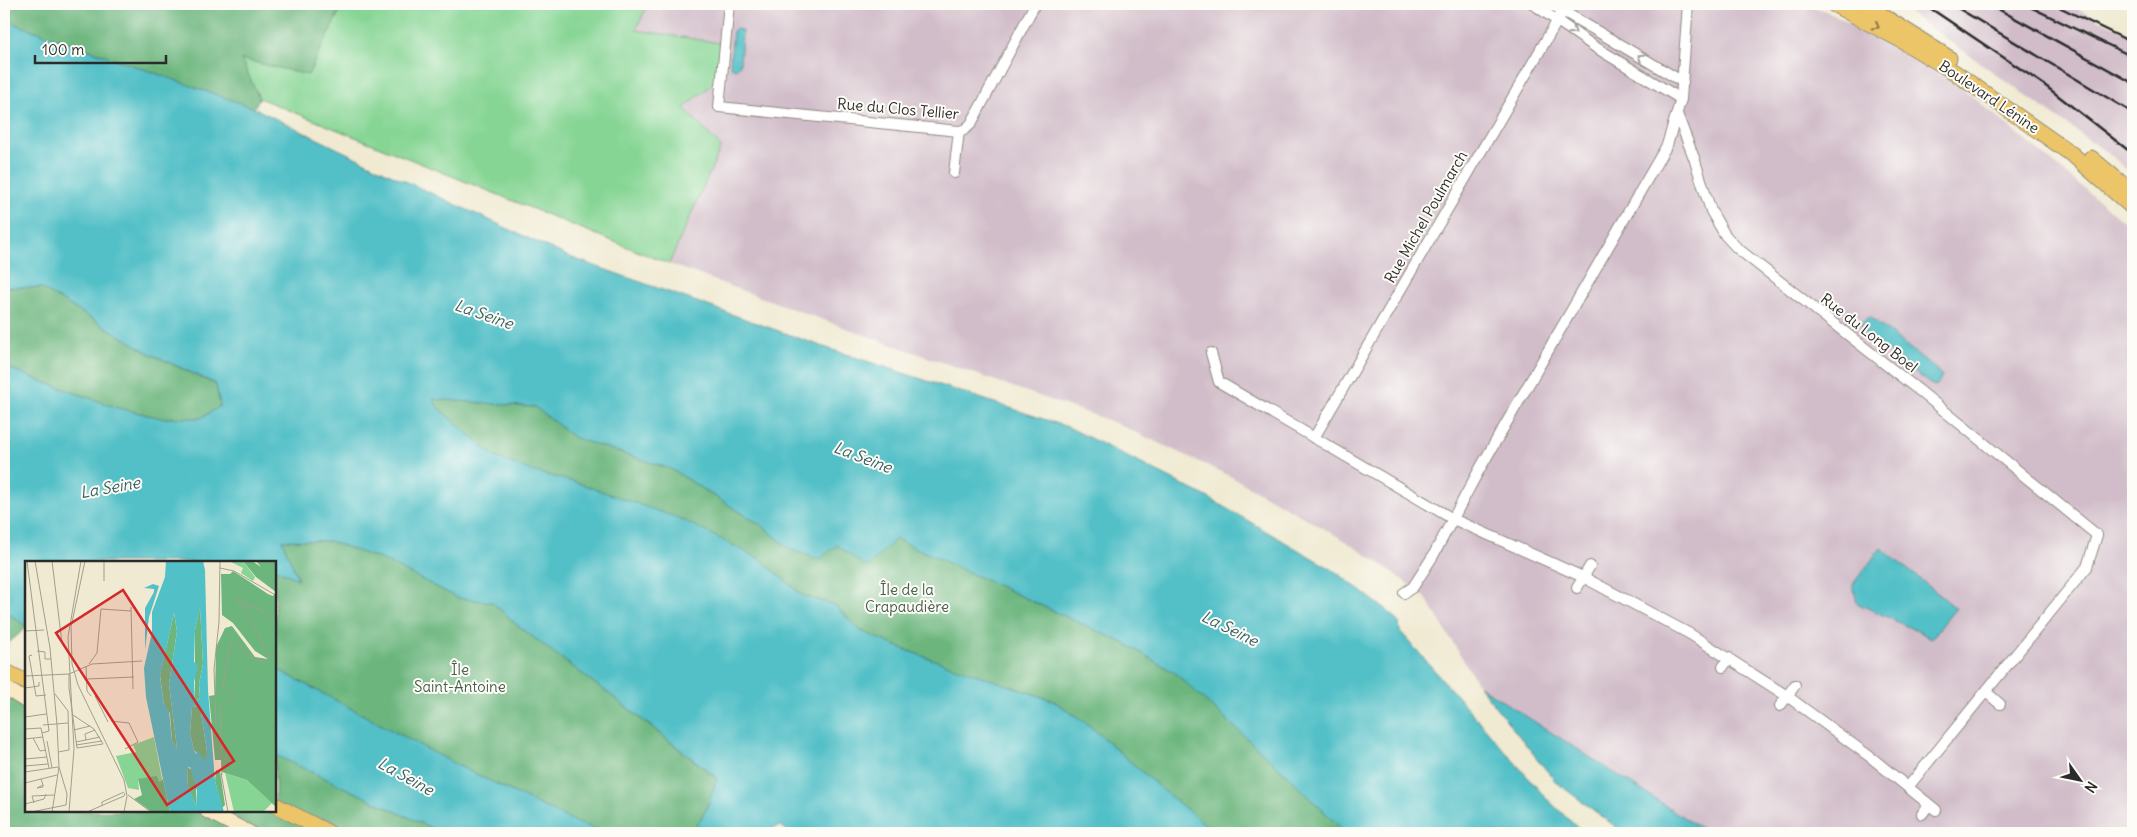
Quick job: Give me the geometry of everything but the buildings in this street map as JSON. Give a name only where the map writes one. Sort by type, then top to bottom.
[{"type":"main road","name":"Boulevard Lénine","points":[[1833,4],[1899,39],[1954,72],[2073,155],[2133,208]]},
{"type":"main road","points":[[1864,4],[1911,32],[2061,136],[2133,193]]},
{"type":"main road","points":[[4,671],[25,682]]},
{"type":"main road","points":[[4,688],[25,700]]},
{"type":"main road","points":[[276,806],[329,833]]},
{"type":"main road","points":[[209,812],[250,833]]},
{"type":"street","name":"Rue du Clos Tellier","points":[[729,4],[718,107],[959,131],[964,130],[971,124],[1033,5]]},
{"type":"street","points":[[1533,4],[1595,47],[1681,99]]},
{"type":"street","points":[[1551,4],[1683,82]]},
{"type":"street","points":[[1404,593],[1413,587],[1420,577],[1478,472],[1662,156],[1681,99],[1688,4]]},
{"type":"street","name":"Rue Michel Poulmarch","points":[[1314,438],[1564,11]]},
{"type":"street","name":"Rue du Long Boel","points":[[1677,114],[1711,211],[1725,235],[1737,248],[1921,392],[2097,534],[2087,567],[1986,692]]},
{"type":"street","points":[[954,173],[959,131]]},
{"type":"street","points":[[1211,353],[1219,382],[1453,519],[1583,577],[1666,621],[1726,663],[1787,696],[1933,807],[1922,814]]},
{"type":"street","points":[[1577,588],[1590,566]]},
{"type":"street","points":[[1780,706],[1794,685]]},
{"type":"street","points":[[1908,787],[1986,692],[2000,704]]},
{"type":"shaded area","points":[[648,4],[1807,4],[1833,14],[1961,87],[2133,229],[2133,833],[1624,833],[1556,782],[1479,686],[1426,598],[1387,568],[1337,536],[1230,476],[1113,422],[669,264],[721,147],[679,103],[636,30]]},
{"type":"shaded area","points":[[1897,4],[2067,4],[2133,36],[2133,176],[2113,157]]},
{"type":"green space","points":[[4,4],[343,4],[308,75],[241,59],[259,98],[254,108],[4,20]]},
{"type":"green space","points":[[343,4],[648,4],[636,30],[720,43],[717,80],[684,108],[721,147],[669,264],[259,98],[241,59],[308,75]]},
{"type":"green space","points":[[4,287],[41,288],[149,353],[216,385],[220,406],[201,418],[161,418],[118,408],[4,366]]},
{"type":"green space","name":"Île de la Crapaudière","points":[[433,399],[535,407],[575,438],[671,469],[764,527],[791,550],[896,539],[1128,645],[1175,673],[1287,775],[1346,833],[1216,833],[1159,787],[1090,726],[1054,701],[908,651],[861,631],[834,605],[803,596],[760,559],[575,482],[535,472],[495,457],[439,409]]},
{"type":"green space","name":"Île Saint-Antoine","points":[[282,540],[329,541],[383,560],[458,598],[492,602],[517,625],[612,696],[717,779],[706,810],[692,833],[608,833],[575,822],[455,764],[276,669],[276,569],[298,579]]},
{"type":"green space","points":[[4,610],[25,625],[25,629],[4,647]]},
{"type":"green space","points":[[4,681],[25,692],[25,812],[276,812],[276,755],[442,833],[4,833]]},
{"type":"water","name":"La Seine","points":[[4,20],[254,108],[390,174],[567,256],[824,347],[1068,427],[1207,497],[1333,570],[1389,612],[1399,623],[1400,631],[1546,798],[1583,833],[1346,833],[1287,775],[1175,673],[1128,645],[896,539],[867,567],[837,545],[820,559],[791,550],[764,527],[671,469],[575,438],[535,407],[433,399],[439,409],[495,457],[535,472],[575,482],[681,519],[760,559],[803,596],[834,605],[861,631],[908,651],[1054,701],[1090,726],[1159,787],[1216,833],[790,833],[781,826],[757,833],[692,833],[706,810],[717,778],[517,625],[492,602],[458,598],[383,560],[329,541],[282,540],[298,579],[276,569],[276,561],[25,561],[25,625],[4,610],[4,366],[118,408],[161,418],[201,418],[220,406],[216,384],[149,353],[41,288],[4,287]]},
{"type":"water","points":[[735,29],[741,30],[742,33],[740,65],[736,69],[731,67],[730,64],[733,31]]},
{"type":"water","points":[[1868,317],[1936,369],[1942,377],[1936,386],[1930,384],[1864,332],[1861,324]]},
{"type":"water","points":[[1881,548],[1956,608],[1932,638],[1857,603],[1853,584]]},
{"type":"water","name":"La Seine","points":[[276,669],[455,764],[575,822],[608,833],[442,833],[276,755]]},
{"type":"water","points":[[1479,686],[1708,833],[1624,833],[1556,782]]},
{"type":"railway","points":[[1924,4],[2043,84],[2133,154]]},
{"type":"railway","points":[[1951,4],[2133,113]]},
{"type":"railway","points":[[1989,4],[2133,83]]},
{"type":"railway","points":[[2024,4],[2133,57]]},
{"type":"railway","points":[[2053,4],[2133,43]]}]
